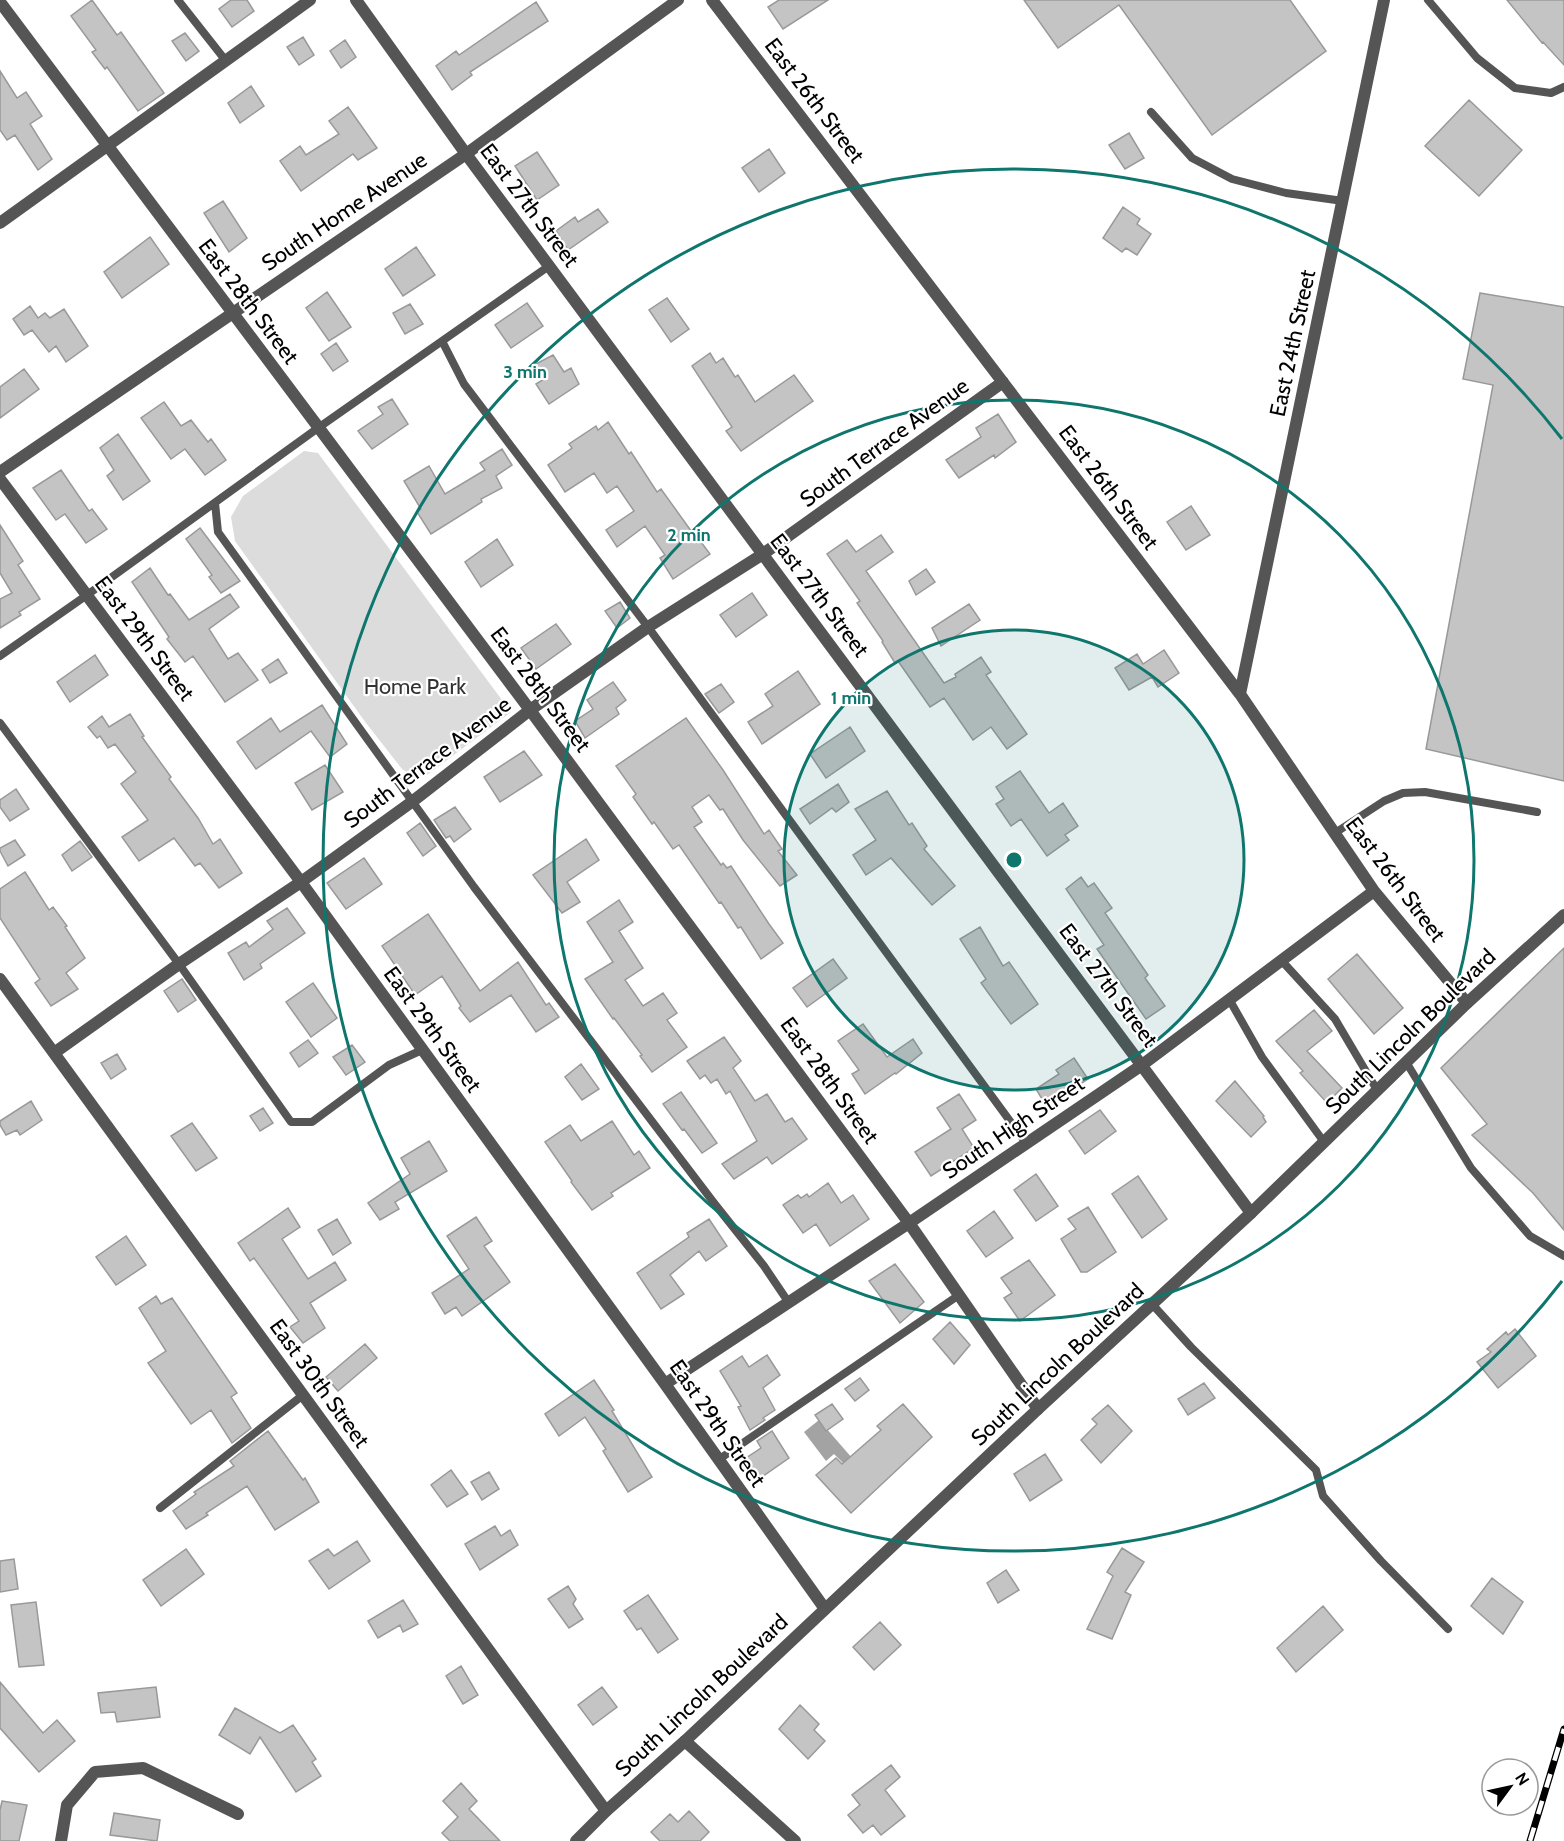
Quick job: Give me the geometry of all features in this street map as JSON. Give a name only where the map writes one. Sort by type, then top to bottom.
[{"type":"street","points":[[0,223],[310,0]]},
{"type":"street","name":"East 27th Street","points":[[356,0],[466,154],[1251,1213]]},
{"type":"street","name":"South Home Avenue","points":[[0,472],[466,154],[678,0]]},
{"type":"street","name":"East 26th Street","points":[[712,0],[1240,694],[1374,891],[1467,1003]]},
{"type":"street","name":"East 24th Street","points":[[1240,694],[1384,0]]},
{"type":"street","name":"East 28th Street","points":[[0,2],[530,710],[909,1223],[1038,1408]]},
{"type":"street","name":"South Terrace Avenue","points":[[54,1053],[301,882],[413,801],[530,710],[648,627],[763,554],[1003,382]]},
{"type":"street","name":"East 29th Street","points":[[0,479],[301,882],[825,1609]]},
{"type":"street","name":"South High Street","points":[[665,1384],[909,1223],[1142,1065],[1374,891]]},
{"type":"street","name":"South Lincoln Boulevard","points":[[576,1841],[1038,1408],[1251,1213],[1467,1003],[1564,915]]},
{"type":"street","name":"East 30th Street","points":[[0,979],[606,1811]]},
{"type":"street","points":[[685,1741],[795,1841]]},
{"type":"street","points":[[61,1841],[67,1805],[95,1772],[143,1768],[238,1814]]},
{"type":"lane","points":[[178,0],[226,61]]},
{"type":"lane","points":[[1428,0],[1477,58],[1515,88],[1551,93],[1564,87]]},
{"type":"lane","points":[[1151,112],[1192,158],[1232,179],[1286,192],[1342,201]]},
{"type":"lane","points":[[0,656],[549,266]]},
{"type":"lane","points":[[442,341],[464,384],[648,627],[1026,1143]]},
{"type":"lane","points":[[215,503],[218,532],[474,887],[764,1266],[789,1302]]},
{"type":"lane","points":[[0,723],[180,964],[291,1122],[312,1122],[389,1065],[422,1050]]},
{"type":"lane","points":[[1335,833],[1384,801],[1403,794],[1425,792],[1537,812]]},
{"type":"lane","points":[[1281,960],[1335,1019],[1377,1090]]},
{"type":"lane","points":[[1229,999],[1262,1057],[1324,1142]]},
{"type":"lane","points":[[1406,1062],[1471,1168],[1530,1236],[1564,1256]]},
{"type":"lane","points":[[718,1460],[959,1295]]},
{"type":"lane","points":[[1152,1304],[1191,1347],[1316,1470],[1323,1496],[1381,1561],[1448,1629]]},
{"type":"lane","points":[[160,1509],[303,1395]]},
{"type":"green space","name":"Home Park","points":[[304,451],[318,453],[511,712],[427,775],[414,777],[402,769],[366,723],[235,541],[231,517],[243,496]]},
{"type":"shaded area","points":[[819,1420],[859,1466],[852,1472],[834,1454],[826,1461],[804,1432]]},
{"type":"building","points":[[92,0],[117,35],[121,32],[164,93],[138,111],[107,67],[105,69],[92,52],[96,50],[71,16]]},
{"type":"building","points":[[231,0],[247,0],[254,11],[232,27],[219,9]]},
{"type":"building","points":[[779,0],[828,0],[783,29],[768,7]]},
{"type":"building","points":[[1024,0],[1290,0],[1326,51],[1212,135],[1119,5],[1058,48]]},
{"type":"building","points":[[1507,0],[1564,0],[1564,65],[1542,43]]},
{"type":"building","points":[[536,2],[548,21],[470,72],[472,75],[452,90],[436,66],[456,51],[459,55]]},
{"type":"building","points":[[185,33],[199,51],[186,61],[172,41]]},
{"type":"building","points":[[303,37],[314,55],[299,65],[287,47]]},
{"type":"building","points":[[345,40],[356,57],[341,68],[330,51]]},
{"type":"building","points":[[0,71],[17,98],[26,92],[42,116],[30,124],[52,159],[38,170],[15,135],[7,140],[0,130]]},
{"type":"building","points":[[251,86],[264,106],[240,123],[228,103]]},
{"type":"building","points":[[1469,100],[1522,150],[1479,196],[1425,146]]},
{"type":"building","points":[[348,107],[377,148],[358,160],[353,154],[301,191],[280,161],[300,146],[306,155],[339,134],[329,121]]},
{"type":"building","points":[[1129,133],[1144,158],[1125,169],[1109,145]]},
{"type":"building","points":[[769,149],[785,173],[759,192],[742,168]]},
{"type":"building","points":[[537,152],[559,185],[537,200],[515,166]]},
{"type":"building","points":[[223,201],[247,238],[229,252],[204,213]]},
{"type":"building","points":[[1123,207],[1140,219],[1137,224],[1151,234],[1137,255],[1126,248],[1122,252],[1103,238]]},
{"type":"building","points":[[598,209],[608,222],[568,250],[556,231],[575,217],[578,222]]},
{"type":"building","points":[[150,237],[169,264],[122,298],[104,272]]},
{"type":"building","points":[[416,247],[435,275],[403,296],[385,269]]},
{"type":"building","points":[[327,292],[351,327],[329,341],[306,308]]},
{"type":"building","points":[[1480,293],[1564,307],[1564,781],[1426,749],[1493,385],[1463,379]]},
{"type":"building","points":[[667,298],[689,329],[671,342],[649,310]]},
{"type":"building","points":[[527,303],[543,326],[511,348],[495,325]]},
{"type":"building","points":[[410,304],[423,324],[405,334],[393,313]]},
{"type":"building","points":[[30,306],[38,318],[45,313],[50,318],[64,309],[88,346],[66,362],[56,346],[49,352],[32,330],[24,335],[13,319]]},
{"type":"building","points":[[336,343],[348,361],[333,371],[321,354]]},
{"type":"building","points":[[710,353],[716,363],[723,358],[735,377],[738,375],[755,402],[794,375],[813,401],[741,451],[726,431],[732,427],[692,366]]},
{"type":"building","points":[[553,355],[564,372],[571,368],[579,384],[549,404],[536,384],[544,379],[534,365]]},
{"type":"building","points":[[24,369],[39,389],[0,418],[0,387]]},
{"type":"building","points":[[392,399],[408,424],[372,449],[358,431],[383,414],[378,407]]},
{"type":"building","points":[[164,402],[181,426],[191,420],[208,442],[211,439],[226,460],[205,475],[185,449],[171,459],[141,418]]},
{"type":"building","points":[[998,414],[1016,442],[995,458],[994,455],[959,478],[946,460],[981,437],[976,428]]},
{"type":"building","points":[[608,422],[657,492],[661,489],[710,554],[673,579],[660,558],[665,555],[645,526],[617,547],[606,530],[634,511],[617,486],[607,493],[594,473],[565,492],[548,465],[572,448],[569,444],[596,426],[598,430]]},
{"type":"building","points":[[118,434],[150,481],[123,500],[107,476],[114,470],[100,448]]},
{"type":"building","points":[[502,449],[512,465],[496,476],[502,488],[481,499],[482,502],[431,534],[417,512],[421,509],[404,481],[429,466],[445,494],[485,470],[480,463]]},
{"type":"building","points":[[61,470],[89,511],[92,509],[107,529],[86,543],[65,514],[56,520],[33,488]]},
{"type":"building","points":[[1191,506],[1210,535],[1186,550],[1167,522]]},
{"type":"building","points":[[0,525],[23,561],[18,565],[40,599],[19,612],[21,615],[0,628],[0,599],[12,593],[0,573]]},
{"type":"building","points":[[200,528],[240,581],[221,593],[209,577],[212,575],[186,539]]},
{"type":"building","points":[[881,535],[893,552],[866,571],[944,683],[956,677],[955,674],[981,657],[991,672],[986,675],[1027,734],[1007,749],[991,727],[973,740],[944,698],[930,707],[898,661],[895,663],[857,603],[860,601],[827,554],[847,540],[856,552]]},
{"type":"building","points":[[497,539],[513,565],[481,587],[465,562]]},
{"type":"building","points":[[150,568],[168,595],[170,594],[189,620],[230,594],[239,607],[209,629],[228,659],[238,653],[258,680],[225,702],[193,656],[185,662],[167,639],[169,637],[132,582]]},
{"type":"building","points":[[926,569],[935,582],[916,595],[909,581]]},
{"type":"building","points":[[752,593],[767,615],[736,637],[720,615]]},
{"type":"building","points":[[620,602],[630,618],[617,628],[605,611]]},
{"type":"building","points":[[969,604],[980,620],[941,646],[932,628]]},
{"type":"building","points":[[556,624],[571,644],[536,669],[521,648]]},
{"type":"building","points":[[1164,650],[1179,673],[1158,687],[1152,677],[1129,690],[1115,668],[1137,654],[1143,664]]},
{"type":"building","points":[[95,655],[108,675],[70,702],[57,682]]},
{"type":"building","points":[[278,659],[287,673],[270,683],[262,670]]},
{"type":"building","points":[[798,671],[820,704],[762,744],[748,722],[773,706],[765,694]]},
{"type":"building","points":[[613,682],[626,700],[616,708],[619,714],[585,738],[575,721],[593,709],[587,700]]},
{"type":"building","points":[[721,684],[734,702],[719,713],[705,694]]},
{"type":"building","points":[[322,705],[347,744],[330,757],[311,731],[256,769],[237,742],[271,718],[280,732]]},
{"type":"building","points":[[130,714],[144,736],[142,737],[171,777],[169,779],[198,818],[213,844],[220,839],[242,873],[219,888],[200,863],[195,866],[174,838],[139,861],[122,837],[148,820],[121,784],[136,772],[115,744],[108,748],[100,736],[97,738],[88,727],[102,716],[109,727]]},
{"type":"building","points":[[686,718],[764,834],[769,830],[782,849],[778,851],[797,875],[780,886],[743,840],[723,809],[720,810],[709,795],[692,807],[702,822],[694,827],[721,865],[723,863],[727,868],[731,866],[783,943],[761,959],[741,927],[738,928],[721,902],[719,903],[679,845],[673,849],[654,822],[652,824],[633,797],[636,794],[616,766]]},
{"type":"building","points":[[850,727],[865,751],[826,778],[810,754]]},
{"type":"building","points":[[524,751],[542,775],[500,802],[484,777]]},
{"type":"building","points":[[325,765],[343,792],[312,810],[295,783]]},
{"type":"building","points":[[1020,771],[1049,813],[1063,803],[1078,826],[1065,835],[1069,840],[1047,856],[1021,819],[1011,826],[996,804],[1004,799],[996,787]]},
{"type":"building","points":[[838,784],[849,802],[836,812],[832,808],[810,824],[800,809]]},
{"type":"building","points":[[16,789],[29,809],[10,821],[0,807],[0,800]]},
{"type":"building","points":[[887,791],[909,825],[912,823],[927,846],[924,849],[955,886],[932,905],[891,858],[866,875],[853,855],[876,840],[855,809]]},
{"type":"building","points":[[455,807],[471,829],[454,842],[450,836],[446,838],[434,820]]},
{"type":"building","points":[[420,823],[436,846],[423,856],[407,833]]},
{"type":"building","points":[[586,839],[599,860],[567,882],[580,902],[562,913],[533,875]]},
{"type":"building","points":[[15,840],[25,855],[8,866],[0,848]]},
{"type":"building","points":[[80,841],[92,857],[72,871],[62,855]]},
{"type":"building","points":[[364,858],[382,884],[346,909],[327,883]]},
{"type":"building","points":[[25,872],[49,910],[53,907],[67,926],[65,927],[85,958],[66,973],[78,989],[51,1006],[35,983],[40,979],[0,918],[0,889]]},
{"type":"building","points":[[1081,877],[1088,887],[1094,883],[1112,908],[1105,913],[1148,975],[1145,978],[1165,1006],[1146,1019],[1097,949],[1104,945],[1066,889]]},
{"type":"building","points":[[619,900],[633,922],[619,931],[643,968],[625,980],[643,1006],[663,993],[677,1013],[667,1020],[687,1047],[652,1072],[640,1056],[642,1055],[585,979],[613,962],[587,922]]},
{"type":"building","points":[[287,908],[305,933],[260,964],[262,968],[244,980],[228,953],[246,942],[249,947],[273,929],[267,921]]},
{"type":"building","points":[[428,914],[480,991],[518,962],[546,1005],[549,1003],[559,1017],[536,1032],[511,995],[470,1022],[459,1008],[461,1006],[442,976],[415,995],[382,946]]},
{"type":"building","points":[[980,927],[1003,966],[1009,962],[1038,1004],[1011,1024],[981,983],[986,979],[960,939]]},
{"type":"building","points":[[1564,948],[1564,1230],[1533,1193],[1472,1135],[1487,1124],[1441,1068]]},
{"type":"building","points":[[1357,954],[1403,1008],[1374,1034],[1328,979]]},
{"type":"building","points":[[833,959],[847,978],[807,1007],[793,988]]},
{"type":"building","points":[[182,979],[196,1000],[178,1012],[164,991]]},
{"type":"building","points":[[313,983],[337,1018],[311,1037],[286,1002]]},
{"type":"building","points":[[1314,1010],[1332,1031],[1307,1051],[1342,1088],[1327,1103],[1276,1041]]},
{"type":"building","points":[[863,1024],[887,1057],[913,1039],[922,1053],[896,1074],[865,1094],[852,1074],[859,1070],[838,1041]]},
{"type":"building","points":[[724,1037],[741,1061],[733,1068],[755,1101],[767,1094],[785,1122],[792,1118],[807,1139],[772,1164],[767,1157],[734,1179],[722,1164],[757,1141],[730,1091],[726,1094],[717,1079],[711,1083],[705,1075],[700,1079],[687,1061]]},
{"type":"building","points":[[308,1040],[318,1053],[299,1067],[290,1053]]},
{"type":"building","points":[[352,1045],[365,1062],[346,1075],[333,1057]]},
{"type":"building","points":[[117,1054],[126,1069],[111,1079],[101,1063]]},
{"type":"building","points":[[1074,1058],[1088,1079],[1046,1106],[1036,1089],[1059,1074],[1056,1070]]},
{"type":"building","points":[[581,1064],[599,1089],[582,1100],[565,1077]]},
{"type":"building","points":[[1235,1081],[1264,1116],[1266,1122],[1251,1137],[1216,1101]]},
{"type":"building","points":[[681,1092],[717,1143],[702,1153],[663,1104]]},
{"type":"building","points":[[959,1094],[976,1120],[962,1129],[974,1148],[931,1176],[915,1152],[951,1129],[937,1108]]},
{"type":"building","points":[[31,1101],[42,1120],[20,1135],[17,1130],[6,1135],[0,1121]]},
{"type":"building","points":[[263,1108],[273,1123],[260,1131],[250,1116]]},
{"type":"building","points":[[1100,1110],[1116,1131],[1085,1154],[1069,1131]]},
{"type":"building","points":[[612,1121],[634,1155],[639,1151],[650,1168],[611,1193],[613,1196],[592,1210],[545,1142],[570,1125],[581,1141]]},
{"type":"building","points":[[192,1123],[217,1158],[196,1171],[171,1136]]},
{"type":"building","points":[[429,1141],[447,1171],[395,1202],[399,1209],[380,1220],[368,1203],[410,1174],[401,1158]]},
{"type":"building","points":[[1036,1174],[1058,1206],[1036,1221],[1014,1190]]},
{"type":"building","points":[[1138,1176],[1167,1219],[1142,1238],[1112,1194]]},
{"type":"building","points":[[828,1183],[841,1203],[853,1195],[869,1219],[830,1246],[816,1224],[803,1233],[783,1205],[798,1195],[801,1198],[807,1194],[809,1197]]},
{"type":"building","points":[[1088,1207],[1116,1252],[1087,1272],[1081,1272],[1061,1239],[1076,1229],[1068,1219]]},
{"type":"building","points":[[288,1208],[300,1227],[282,1239],[308,1279],[335,1262],[346,1280],[310,1303],[325,1328],[303,1343],[290,1327],[299,1321],[254,1258],[250,1261],[238,1243]]},
{"type":"building","points":[[994,1211],[1013,1238],[986,1257],[967,1231]]},
{"type":"building","points":[[476,1217],[492,1241],[484,1246],[510,1282],[462,1316],[456,1307],[445,1314],[432,1293],[469,1269],[447,1236]]},
{"type":"building","points":[[337,1219],[351,1243],[333,1255],[318,1230]]},
{"type":"building","points":[[709,1219],[727,1246],[706,1261],[699,1251],[670,1275],[684,1294],[661,1309],[637,1273],[689,1237],[687,1233]]},
{"type":"building","points":[[126,1236],[146,1265],[116,1285],[96,1257]]},
{"type":"building","points":[[1029,1260],[1055,1295],[1020,1321],[1004,1298],[1012,1293],[1001,1278]]},
{"type":"building","points":[[895,1264],[924,1302],[900,1323],[869,1281]]},
{"type":"building","points":[[156,1296],[161,1304],[172,1298],[237,1393],[231,1397],[251,1428],[232,1443],[211,1410],[191,1424],[148,1363],[166,1351],[139,1308]]},
{"type":"building","points":[[950,1322],[970,1345],[954,1364],[933,1339]]},
{"type":"building","points":[[1515,1329],[1536,1356],[1498,1388],[1477,1362],[1491,1352],[1487,1349],[1506,1332],[1508,1335]]},
{"type":"building","points":[[365,1344],[377,1358],[338,1391],[326,1377]]},
{"type":"building","points":[[767,1355],[780,1375],[763,1388],[775,1410],[750,1430],[738,1407],[741,1406],[720,1371],[742,1356],[749,1367]]},
{"type":"building","points":[[860,1378],[869,1390],[855,1401],[845,1389]]},
{"type":"building","points":[[594,1380],[652,1477],[628,1492],[603,1451],[606,1449],[585,1417],[559,1436],[545,1414]]},
{"type":"building","points":[[1204,1383],[1215,1398],[1188,1415],[1178,1399]]},
{"type":"building","points":[[832,1404],[843,1419],[826,1431],[815,1415]]},
{"type":"building","points":[[903,1404],[932,1437],[851,1513],[816,1475],[836,1458],[842,1464],[881,1430],[877,1426]]},
{"type":"building","points":[[1108,1405],[1132,1431],[1101,1463],[1081,1440],[1097,1424],[1092,1419]]},
{"type":"building","points":[[268,1431],[303,1480],[305,1478],[319,1502],[275,1530],[247,1486],[186,1529],[173,1511],[196,1494],[194,1492],[234,1466],[230,1461]]},
{"type":"building","points":[[772,1431],[789,1458],[759,1479],[746,1458],[761,1448],[757,1441]]},
{"type":"building","points":[[1045,1454],[1062,1480],[1030,1501],[1014,1474]]},
{"type":"building","points":[[451,1470],[468,1494],[447,1507],[431,1485]]},
{"type":"building","points":[[489,1472],[499,1489],[482,1500],[471,1482]]},
{"type":"building","points":[[495,1526],[501,1536],[510,1530],[518,1545],[480,1570],[465,1544]]},
{"type":"building","points":[[357,1541],[370,1561],[329,1589],[309,1561],[328,1549],[334,1556]]},
{"type":"building","points":[[1122,1548],[1144,1562],[1125,1592],[1131,1595],[1112,1639],[1087,1629],[1113,1576],[1107,1572]]},
{"type":"building","points":[[186,1549],[204,1574],[161,1606],[143,1580]]},
{"type":"building","points":[[14,1559],[18,1589],[0,1592],[0,1561]]},
{"type":"building","points":[[1006,1570],[1019,1590],[998,1603],[987,1583]]},
{"type":"building","points":[[1492,1578],[1523,1602],[1503,1634],[1471,1606]]},
{"type":"building","points":[[568,1586],[576,1599],[573,1604],[583,1619],[569,1628],[548,1599]]},
{"type":"building","points":[[648,1595],[678,1639],[658,1653],[641,1628],[637,1630],[624,1611]]},
{"type":"building","points":[[403,1600],[418,1624],[403,1632],[400,1625],[378,1638],[368,1621]]},
{"type":"building","points":[[36,1602],[44,1665],[19,1667],[11,1605]]},
{"type":"building","points":[[1323,1606],[1343,1630],[1296,1672],[1277,1648]]},
{"type":"building","points":[[880,1622],[901,1645],[874,1670],[853,1647]]},
{"type":"building","points":[[461,1666],[478,1695],[463,1704],[446,1676]]},
{"type":"building","points":[[0,1682],[43,1733],[57,1720],[75,1741],[39,1772],[0,1728]]},
{"type":"building","points":[[156,1687],[160,1717],[117,1722],[115,1712],[101,1713],[98,1693]]},
{"type":"building","points":[[602,1687],[617,1707],[593,1725],[578,1705]]},
{"type":"building","points":[[800,1705],[819,1724],[814,1730],[825,1741],[808,1759],[779,1729]]},
{"type":"building","points":[[235,1708],[280,1733],[293,1725],[316,1759],[312,1762],[321,1776],[296,1792],[260,1737],[250,1754],[219,1735]]},
{"type":"building","points":[[891,1765],[900,1777],[885,1790],[905,1816],[881,1835],[873,1825],[863,1833],[848,1815],[860,1805],[852,1795]]},
{"type":"building","points":[[461,1783],[477,1801],[469,1809],[500,1841],[450,1841],[442,1833],[458,1817],[443,1801]]},
{"type":"building","points":[[2,1801],[27,1805],[19,1841],[0,1841]]},
{"type":"building","points":[[689,1811],[709,1832],[700,1841],[660,1841],[651,1832],[670,1814],[678,1822]]},
{"type":"building","points":[[114,1813],[160,1820],[157,1841],[110,1835]]},
{"type":"railway","points":[[1530,1841],[1564,1729]]}]
